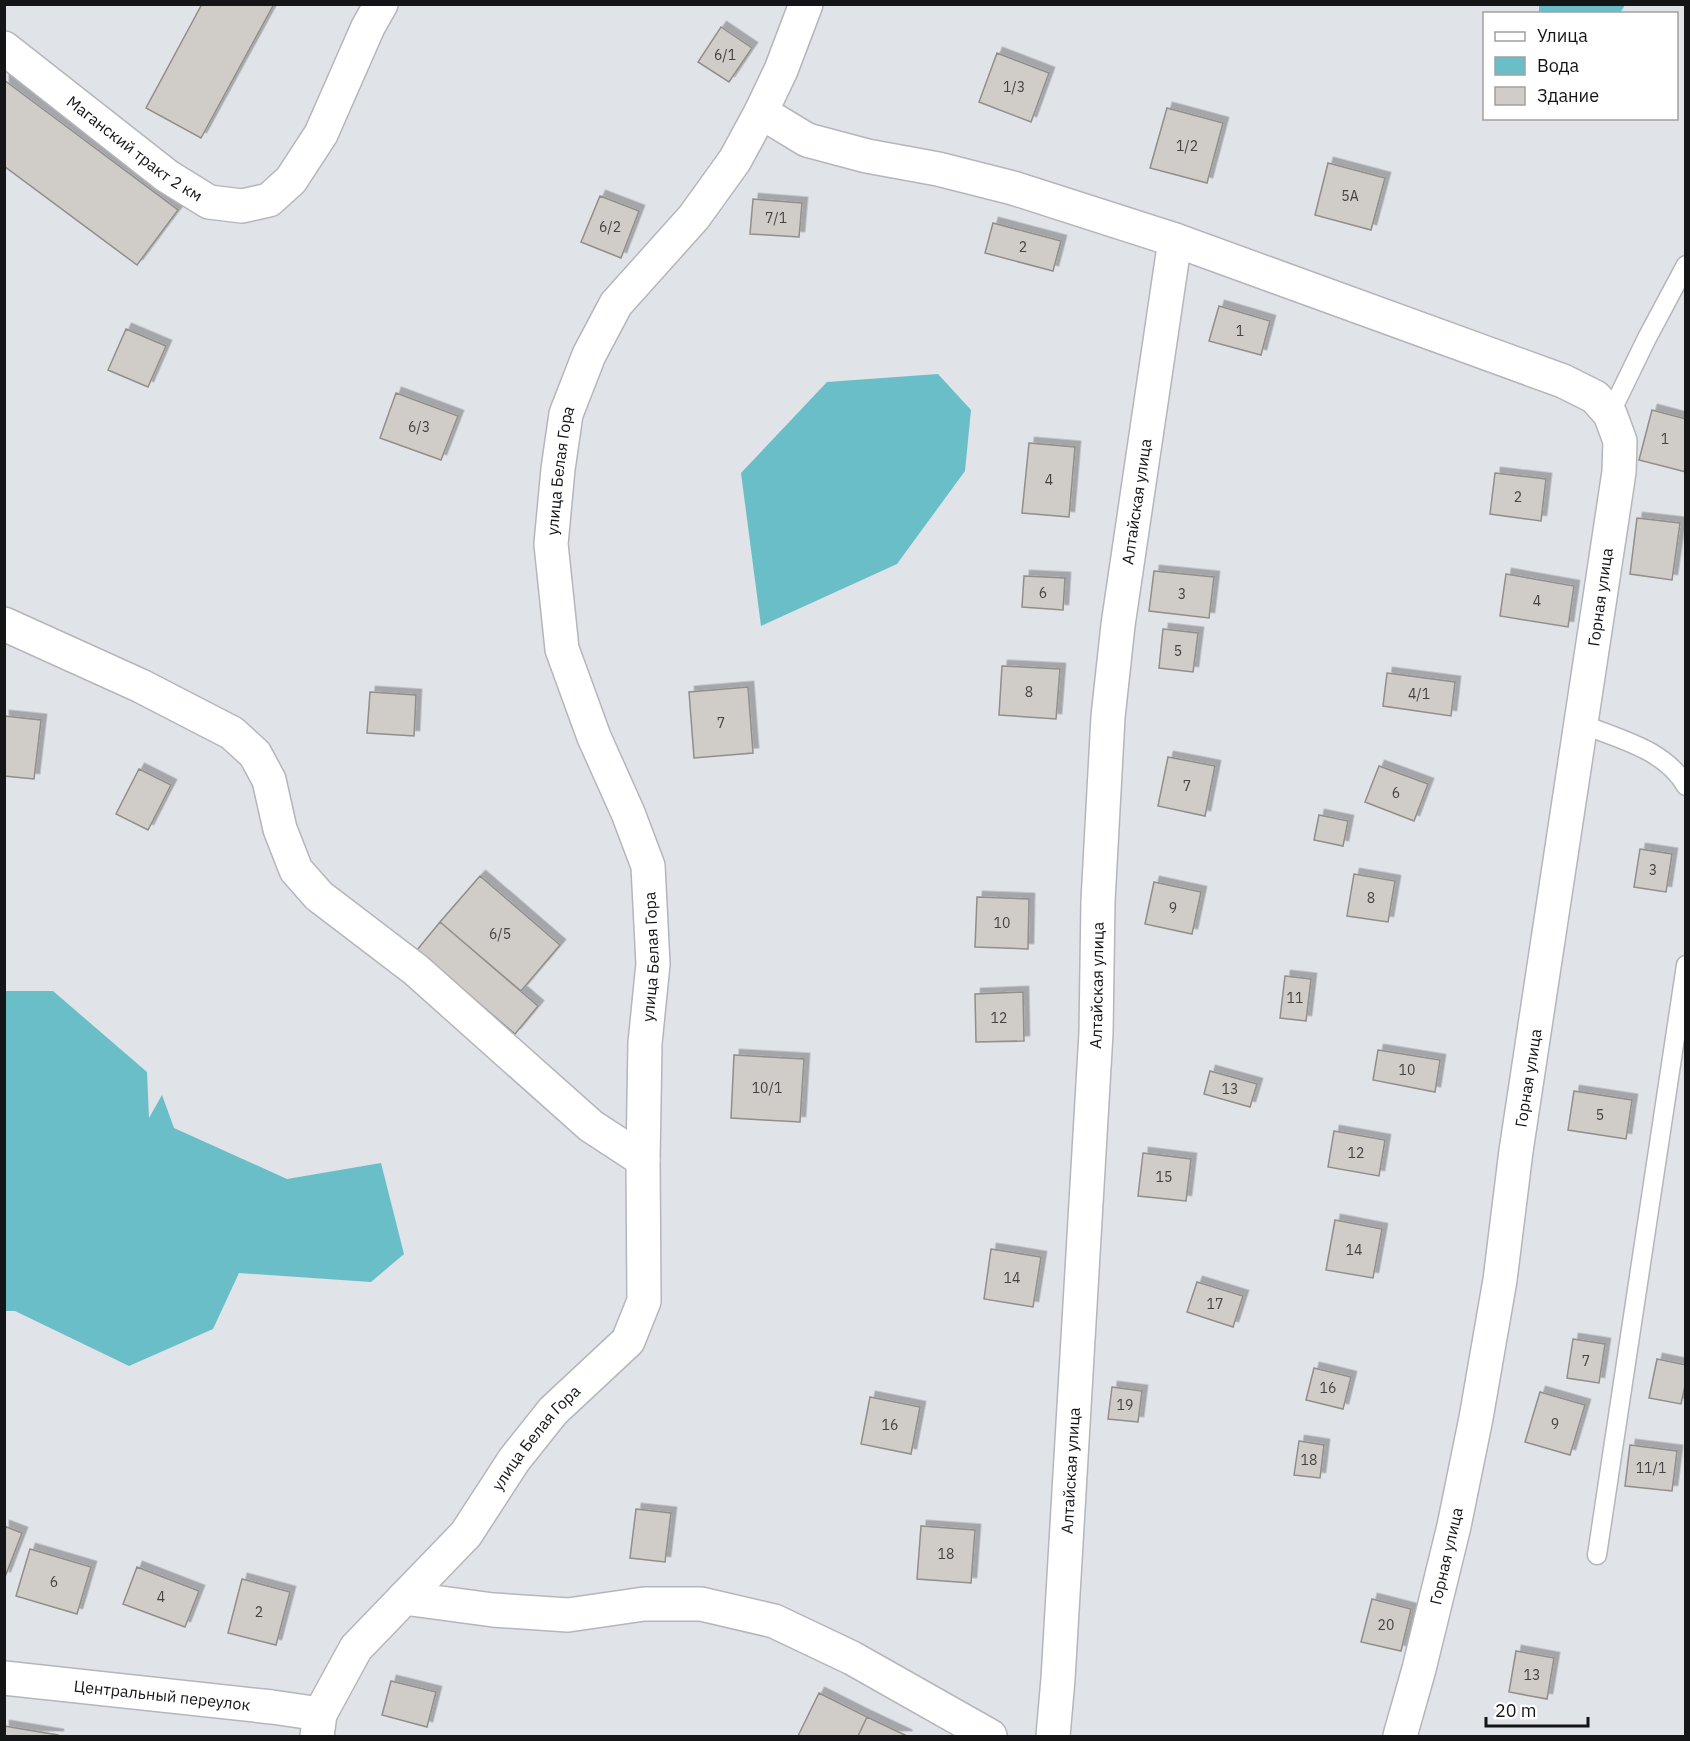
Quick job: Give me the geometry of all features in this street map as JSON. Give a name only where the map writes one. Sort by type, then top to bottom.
[{"type":"street","name":"Маганский тракт 2 км","points":[[4,48],[167,176],[209,202],[242,206],[269,200],[291,180],[321,134],[368,27],[381,4]]},
{"type":"street","name":"улица Белая Гора","points":[[319,1725],[356,1648],[466,1534],[514,1460],[553,1411],[628,1341],[644,1301],[645,1043],[653,964],[648,866],[628,813],[594,737],[562,649],[551,544],[558,470],[566,414],[589,355],[616,304],[694,218],[735,160],[781,70],[806,4]]},
{"type":"street","points":[[761,112],[807,140],[867,156],[938,169],[1013,188],[1175,240],[1563,381],[1595,397],[1610,414]]},
{"type":"street","name":"Алтайская улица","points":[[1053,1737],[1060,1655],[1095,1045],[1098,902],[1108,728],[1118,625],[1175,240]]},
{"type":"street","name":"Горная улица","points":[[1400,1737],[1454,1526],[1500,1280],[1516,1151],[1619,472],[1620,441],[1610,414]]},
{"type":"street","points":[[4,624],[141,686],[232,733],[255,754],[268,780],[280,829],[296,870],[319,896],[416,970],[591,1126],[643,1160]]},
{"type":"street","points":[[404,1598],[493,1610],[568,1615],[644,1604],[701,1604],[774,1621],[852,1658],[990,1737]]},
{"type":"street","name":"Центральный переулок","points":[[4,1678],[319,1725]]},
{"type":"lane","points":[[1610,414],[1686,265]]},
{"type":"lane","points":[[1582,724],[1649,750],[1669,765],[1686,786]]},
{"type":"lane","points":[[1597,1555],[1686,965]]},
{"type":"water","points":[[1539,4],[1625,5],[1621,12],[1539,12]]},
{"type":"water","points":[[938,374],[971,410],[965,471],[897,564],[761,626],[741,473],[827,382]]},
{"type":"water","points":[[5,991],[53,991],[147,1072],[149,1118],[162,1095],[174,1128],[287,1179],[381,1163],[404,1254],[371,1282],[239,1273],[213,1329],[129,1366],[15,1311],[5,1311]]},
{"type":"building","points":[[202,4],[274,4],[201,138],[146,108]]},
{"type":"building","points":[[721,27],[752,48],[729,82],[698,62]]},
{"type":"building","points":[[997,53],[1049,73],[1031,122],[979,102]]},
{"type":"building","points":[[4,80],[178,210],[137,265],[4,166]]},
{"type":"building","points":[[1167,108],[1223,123],[1207,183],[1150,168]]},
{"type":"building","points":[[1328,163],[1385,178],[1371,230],[1315,215]]},
{"type":"building","points":[[600,196],[639,211],[621,258],[581,242]]},
{"type":"building","points":[[753,199],[802,203],[799,237],[750,234]]},
{"type":"building","points":[[993,223],[1061,241],[1053,271],[985,253]]},
{"type":"building","points":[[1219,306],[1270,321],[1261,355],[1209,341]]},
{"type":"building","points":[[126,329],[166,346],[148,387],[108,370]]},
{"type":"building","points":[[396,393],[458,416],[441,460],[380,438]]},
{"type":"building","points":[[1652,410],[1686,419],[1686,472],[1639,460]]},
{"type":"building","points":[[1029,443],[1075,447],[1069,517],[1022,513]]},
{"type":"building","points":[[1495,473],[1546,479],[1541,521],[1490,514]]},
{"type":"building","points":[[1637,518],[1680,523],[1672,580],[1630,574]]},
{"type":"building","points":[[1154,571],[1214,577],[1209,618],[1149,611]]},
{"type":"building","points":[[1506,574],[1574,586],[1568,627],[1500,616]]},
{"type":"building","points":[[1024,576],[1065,578],[1063,610],[1022,607]]},
{"type":"building","points":[[1163,629],[1198,633],[1193,672],[1159,668]]},
{"type":"building","points":[[1002,666],[1060,669],[1056,719],[999,715]]},
{"type":"building","points":[[1387,673],[1455,682],[1451,716],[1383,706]]},
{"type":"building","points":[[748,687],[753,753],[694,758],[689,692]]},
{"type":"building","points":[[370,692],[416,695],[414,736],[367,733]]},
{"type":"building","points":[[4,716],[41,720],[34,779],[4,776]]},
{"type":"building","points":[[1168,757],[1215,766],[1205,816],[1158,806]]},
{"type":"building","points":[[1379,766],[1428,784],[1414,821],[1365,802]]},
{"type":"building","points":[[139,769],[171,785],[148,830],[116,814]]},
{"type":"building","points":[[1319,815],[1348,821],[1343,846],[1314,840]]},
{"type":"building","points":[[1640,849],[1672,854],[1666,892],[1634,887]]},
{"type":"building","points":[[1354,874],[1395,881],[1388,922],[1347,916]]},
{"type":"building","points":[[480,876],[560,945],[521,991],[440,922]]},
{"type":"building","points":[[1154,882],[1201,892],[1192,934],[1145,924]]},
{"type":"building","points":[[977,897],[1029,899],[1028,949],[975,947]]},
{"type":"building","points":[[440,922],[538,1006],[515,1034],[417,950]]},
{"type":"building","points":[[1285,976],[1311,979],[1306,1021],[1280,1018]]},
{"type":"building","points":[[1023,992],[1024,1041],[976,1042],[975,994]]},
{"type":"building","points":[[1378,1050],[1440,1060],[1435,1092],[1373,1080]]},
{"type":"building","points":[[734,1055],[804,1059],[800,1122],[731,1118]]},
{"type":"building","points":[[1210,1071],[1257,1084],[1250,1107],[1204,1094]]},
{"type":"building","points":[[1574,1091],[1632,1100],[1626,1139],[1568,1130]]},
{"type":"building","points":[[1334,1131],[1385,1140],[1379,1176],[1328,1167]]},
{"type":"building","points":[[1143,1153],[1191,1159],[1186,1201],[1138,1196]]},
{"type":"building","points":[[1335,1220],[1382,1229],[1373,1278],[1326,1270]]},
{"type":"building","points":[[991,1249],[1041,1257],[1033,1307],[984,1299]]},
{"type":"building","points":[[1197,1282],[1243,1296],[1233,1327],[1187,1312]]},
{"type":"building","points":[[1573,1339],[1605,1344],[1599,1383],[1567,1378]]},
{"type":"building","points":[[1657,1359],[1686,1365],[1686,1381],[1681,1404],[1649,1398]]},
{"type":"building","points":[[1314,1368],[1351,1377],[1343,1409],[1306,1400]]},
{"type":"building","points":[[1112,1387],[1142,1391],[1138,1422],[1108,1419]]},
{"type":"building","points":[[1540,1392],[1585,1405],[1570,1455],[1525,1442]]},
{"type":"building","points":[[870,1397],[920,1407],[911,1454],[861,1444]]},
{"type":"building","points":[[1299,1441],[1324,1445],[1320,1478],[1294,1475]]},
{"type":"building","points":[[1630,1445],[1677,1451],[1672,1491],[1625,1486]]},
{"type":"building","points":[[636,1509],[671,1513],[665,1562],[630,1558]]},
{"type":"building","points":[[4,1526],[22,1533],[5,1577],[4,1577]]},
{"type":"building","points":[[921,1526],[975,1530],[971,1583],[917,1579]]},
{"type":"building","points":[[30,1549],[91,1567],[77,1614],[16,1596]]},
{"type":"building","points":[[137,1567],[199,1591],[185,1627],[123,1604]]},
{"type":"building","points":[[242,1579],[290,1592],[276,1645],[228,1633]]},
{"type":"building","points":[[1372,1599],[1411,1609],[1401,1651],[1361,1642]]},
{"type":"building","points":[[1516,1651],[1554,1658],[1547,1699],[1509,1692]]},
{"type":"building","points":[[391,1681],[436,1692],[427,1727],[382,1715]]},
{"type":"building","points":[[819,1693],[867,1717],[858,1736],[798,1736]]},
{"type":"building","points":[[867,1717],[907,1736],[858,1736]]},
{"type":"building","points":[[4,1726],[58,1735],[58,1736],[4,1736]]}]
